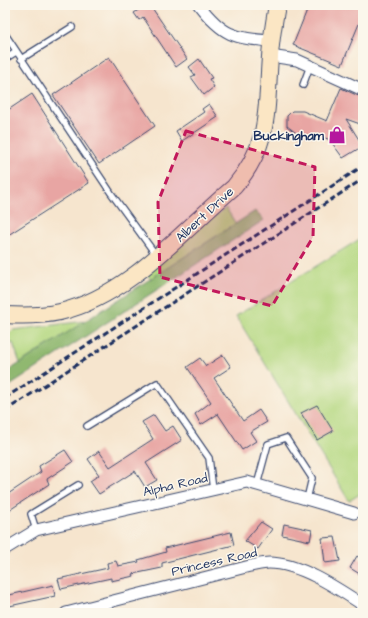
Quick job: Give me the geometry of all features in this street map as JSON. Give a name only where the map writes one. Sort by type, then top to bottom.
[{"type":"street","points":[[199,5],[212,22],[226,32],[250,40],[363,90]]},
{"type":"street","name":"Albert Drive","points":[[5,316],[37,316],[72,309],[97,298],[157,257],[234,186],[254,159],[262,140],[265,125],[270,49],[277,5]]},
{"type":"street","name":"Alpha Road","points":[[5,549],[36,530],[247,482],[358,514]]},
{"type":"street","name":"Princess Road","points":[[66,613],[87,611],[250,566],[269,563],[295,568],[319,578],[363,605]]},
{"type":"lane","points":[[21,59],[72,27]]},
{"type":"lane","points":[[5,34],[111,193],[157,257]]},
{"type":"lane","points":[[5,59],[16,52]]},
{"type":"lane","points":[[303,85],[310,66]]},
{"type":"lane","points":[[87,426],[157,383],[209,458],[213,490]]},
{"type":"lane","points":[[257,485],[268,444],[286,438],[312,478],[307,499]]},
{"type":"lane","points":[[36,530],[31,514],[78,485]]},
{"type":"highlighted area","points":[[186,131],[315,167],[313,237],[272,306],[160,277],[158,202]]},
{"type":"green space","points":[[226,208],[236,224],[151,279],[146,274],[197,228]]},
{"type":"green space","points":[[255,211],[264,220],[5,389],[5,373]]},
{"type":"green space","points":[[363,237],[363,492],[349,501],[236,316]]},
{"type":"green space","points":[[86,321],[20,363],[13,343],[5,345],[5,337],[13,330]]},
{"type":"building","points":[[146,5],[150,5],[187,59],[176,67],[143,17],[139,20],[134,13]]},
{"type":"building","points":[[309,5],[363,5],[363,14],[342,65],[293,45]]},
{"type":"building","points":[[109,57],[155,126],[99,164],[53,95]]},
{"type":"building","points":[[199,59],[212,78],[209,79],[214,87],[204,95],[191,77],[195,75],[189,67]]},
{"type":"building","points":[[341,88],[363,98],[363,125],[346,119],[363,146],[343,158],[330,140],[316,134],[314,137],[301,134],[300,136],[287,126],[287,116],[292,111],[303,111],[327,121]]},
{"type":"building","points":[[32,94],[89,183],[5,237],[5,112]]},
{"type":"building","points":[[209,104],[218,117],[182,141],[176,131],[204,112],[202,109]]},
{"type":"building","points":[[223,355],[231,367],[214,378],[243,421],[259,410],[267,422],[250,432],[256,441],[242,450],[218,414],[201,425],[195,414],[211,402],[187,367],[200,358],[206,366]]},
{"type":"building","points":[[317,405],[333,431],[317,440],[301,413]]},
{"type":"building","points":[[154,415],[165,431],[173,426],[182,440],[146,463],[157,480],[145,487],[135,471],[99,494],[90,481],[99,475],[88,459],[99,451],[110,467],[153,439],[142,422]]},
{"type":"building","points":[[65,450],[73,462],[47,479],[49,484],[5,513],[5,496],[41,472],[39,466]]},
{"type":"building","points":[[261,522],[272,529],[258,549],[245,541]]},
{"type":"building","points":[[284,524],[312,530],[310,541],[282,535]]},
{"type":"building","points":[[231,532],[234,545],[162,563],[162,568],[133,574],[134,576],[111,581],[111,578],[61,589],[58,579],[108,568],[107,563],[116,561],[118,566],[139,562],[138,560],[166,552],[165,548]]},
{"type":"building","points":[[335,537],[340,561],[325,563],[322,538]]},
{"type":"building","points":[[357,556],[363,560],[363,576],[350,568]]},
{"type":"building","points":[[53,585],[55,596],[5,607],[5,596]]},
{"type":"railway","points":[[5,398],[363,166]]},
{"type":"railway","points":[[5,411],[363,179]]},
{"type":"place","name":"Buckingham","points":[[337,135]]}]
